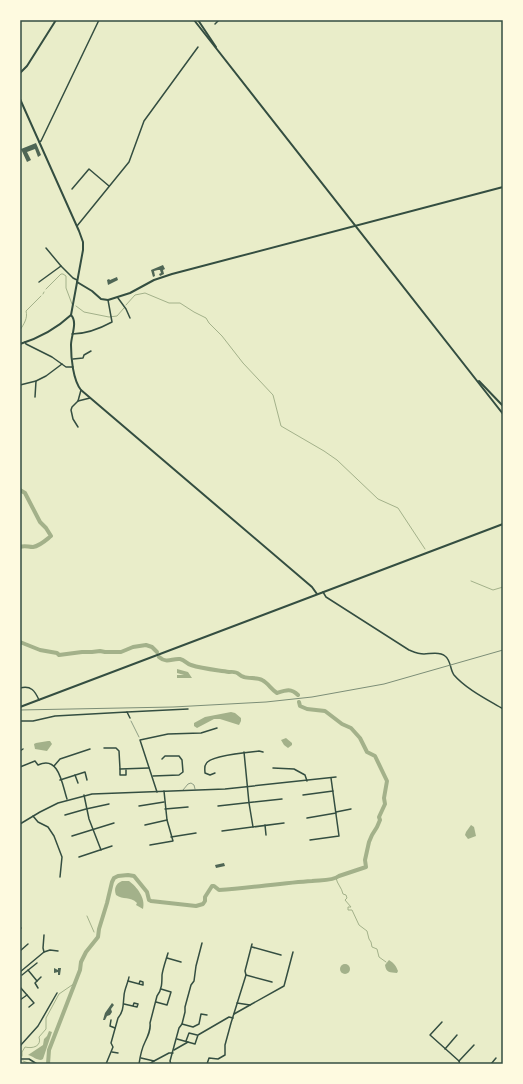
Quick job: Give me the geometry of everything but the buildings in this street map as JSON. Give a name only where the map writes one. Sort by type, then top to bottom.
[{"type":"street","points":[[20,73],[27,66],[56,20]]},
{"type":"street","points":[[39,143],[99,20]]},
{"type":"street","points":[[194,20],[471,372],[503,415]]},
{"type":"street","points":[[198,20],[218,51]]},
{"type":"street","points":[[216,24],[219,20]]},
{"type":"street","points":[[77,226],[129,162],[143,122],[198,47]]},
{"type":"street","points":[[20,99],[82,237],[83,246],[71,315],[74,320],[71,346],[76,381],[81,390],[312,587],[317,594]]},
{"type":"street","points":[[72,189],[88,169],[109,186]]},
{"type":"street","points":[[46,248],[73,278],[101,299],[108,300],[118,298],[154,280],[172,274],[503,187]]},
{"type":"street","points":[[39,282],[61,266]]},
{"type":"street","points":[[118,298],[126,309],[130,318]]},
{"type":"street","points":[[72,334],[78,334],[110,323],[112,317],[108,300]]},
{"type":"street","points":[[20,344],[46,333],[71,315]]},
{"type":"street","points":[[25,342],[26,344],[52,357],[67,368],[74,367]]},
{"type":"street","points":[[73,359],[83,358],[84,355],[91,351]]},
{"type":"street","points":[[20,385],[36,381],[51,374],[62,364]]},
{"type":"street","points":[[471,372],[503,406]]},
{"type":"street","points":[[35,398],[36,381]]},
{"type":"street","points":[[78,427],[73,419],[71,410],[78,401],[81,390]]},
{"type":"street","points":[[78,401],[90,398]]},
{"type":"street","points":[[20,707],[503,524]]},
{"type":"street","points":[[323,592],[326,597],[409,650],[423,654],[443,654],[448,658],[451,670],[457,679],[503,710]]},
{"type":"street","points":[[20,688],[31,688],[35,691],[39,700]]},
{"type":"street","points":[[20,721],[33,721],[55,716],[188,709]]},
{"type":"street","points":[[127,712],[130,718]]},
{"type":"street","points":[[157,792],[140,740],[168,734],[201,733],[217,728]]},
{"type":"street","points":[[104,748],[116,748],[119,751],[120,775],[126,775],[126,769]]},
{"type":"street","points":[[54,766],[60,759],[90,749]]},
{"type":"street","points":[[215,773],[210,775],[205,773],[205,764],[208,761],[230,754],[259,751],[263,752]]},
{"type":"street","points":[[244,752],[253,827]]},
{"type":"street","points":[[152,776],[179,775],[182,773],[182,760],[179,756],[165,756],[162,759]]},
{"type":"street","points":[[20,767],[35,761],[38,765],[42,763],[49,763],[54,766],[66,799]]},
{"type":"street","points":[[120,769],[149,768]]},
{"type":"street","points":[[273,768],[297,770],[305,775],[307,781]]},
{"type":"street","points":[[60,780],[84,772],[87,780]]},
{"type":"street","points":[[75,775],[78,783]]},
{"type":"street","points":[[20,824],[66,799],[84,795],[110,792],[194,791],[247,787],[336,777]]},
{"type":"street","points":[[310,840],[339,836],[331,778]]},
{"type":"street","points":[[303,795],[333,791]]},
{"type":"street","points":[[150,845],[172,841],[165,809],[164,792]]},
{"type":"street","points":[[84,795],[92,830],[101,850]]},
{"type":"street","points":[[218,806],[282,799]]},
{"type":"street","points":[[139,806],[164,802]]},
{"type":"street","points":[[65,815],[86,808],[109,804]]},
{"type":"street","points":[[165,809],[188,807]]},
{"type":"street","points":[[307,818],[351,810]]},
{"type":"street","points":[[33,816],[38,822],[48,827],[54,836],[62,857],[60,877]]},
{"type":"street","points":[[145,825],[167,820]]},
{"type":"street","points":[[222,831],[284,823]]},
{"type":"street","points":[[72,836],[114,824]]},
{"type":"street","points":[[264,825],[266,835]]},
{"type":"street","points":[[171,837],[196,833]]},
{"type":"street","points":[[79,857],[112,846]]},
{"type":"street","points":[[44,935],[44,952]]},
{"type":"street","points":[[171,1064],[179,1028],[182,1024],[191,985],[194,981],[202,943]]},
{"type":"street","points":[[20,951],[28,944]]},
{"type":"street","points":[[207,1064],[210,1057],[218,1059],[225,1054],[225,1045],[246,975],[245,971],[252,944]]},
{"type":"street","points":[[252,947],[281,955]]},
{"type":"street","points":[[20,972],[44,952],[50,950],[58,951]]},
{"type":"street","points":[[176,1039],[195,1044],[198,1035],[284,986],[293,952]]},
{"type":"street","points":[[139,1064],[148,1036],[155,1002],[161,989],[163,980],[162,976],[168,953]]},
{"type":"street","points":[[167,958],[180,962]]},
{"type":"street","points":[[22,975],[36,963]]},
{"type":"street","points":[[20,968],[24,973]]},
{"type":"street","points":[[28,970],[37,981]]},
{"type":"street","points":[[246,975],[272,982]]},
{"type":"street","points":[[38,988],[34,983],[41,977]]},
{"type":"street","points":[[106,1064],[113,1047],[111,1043],[124,1004],[124,997],[129,978]]},
{"type":"street","points":[[128,981],[139,984]]},
{"type":"street","points":[[20,987],[34,1003],[29,1007]]},
{"type":"street","points":[[155,1002],[168,1005],[171,992],[161,989]]},
{"type":"street","points":[[20,1046],[38,1026],[57,993]]},
{"type":"street","points":[[20,1000],[26,995]]},
{"type":"street","points":[[237,1002],[250,1006]]},
{"type":"street","points":[[124,1004],[133,1006]]},
{"type":"street","points":[[182,1024],[193,1026],[198,1024],[201,1014],[207,1016]]},
{"type":"street","points":[[110,1020],[110,1026],[115,1028]]},
{"type":"street","points":[[442,1022],[430,1035],[460,1063],[474,1045]]},
{"type":"street","points":[[149,1064],[173,1052],[187,1042],[189,1032],[198,1035]]},
{"type":"street","points":[[445,1049],[457,1036]]},
{"type":"street","points":[[111,1052],[118,1053]]},
{"type":"street","points":[[140,1058],[154,1061]]},
{"type":"street","points":[[491,1064],[496,1058]]},
{"type":"street","points":[[20,1059],[31,1059],[37,1064]]},
{"type":"lane","points":[[183,791],[188,784],[191,783],[194,784],[194,791]]},
{"type":"path","points":[[130,718],[140,740]]},
{"type":"shaded area","points":[[177,669],[188,672],[192,678],[177,678],[177,675],[184,675],[177,673]]},
{"type":"shaded area","points":[[231,712],[235,713],[241,718],[239,725],[220,719],[214,719],[197,728],[194,726],[194,723],[205,717]]},
{"type":"shaded area","points":[[286,738],[292,743],[292,745],[288,748],[281,740]]},
{"type":"shaded area","points":[[50,741],[52,744],[47,751],[35,749],[34,744]]},
{"type":"shaded area","points":[[471,825],[474,827],[476,836],[468,839],[465,835]]},
{"type":"shaded area","points":[[122,881],[129,881],[138,890],[142,897],[144,905],[143,909],[136,905],[137,903],[134,901],[116,895],[116,887]]},
{"type":"shaded area","points":[[389,960],[396,966],[398,971],[397,973],[389,972],[386,969],[385,965]]},
{"type":"shaded area","points":[[343,964],[347,964],[349,965],[349,973],[343,974],[340,971],[340,967]]},
{"type":"shaded area","points":[[49,1031],[52,1032],[43,1059],[39,1060],[28,1055],[43,1045],[44,1039]]},
{"type":"waterway","points":[[46,289],[61,274],[63,274],[66,276],[66,288],[72,304]]},
{"type":"waterway","points":[[126,305],[135,295],[145,293],[169,303],[180,303],[206,318],[243,363],[273,395],[281,426],[337,460],[378,499],[398,508],[425,549]]},
{"type":"waterway","points":[[20,330],[26,319],[26,311],[41,296]]},
{"type":"waterway","points":[[76,306],[84,312],[109,317],[117,316],[124,308]]},
{"type":"waterway","points":[[20,490],[25,493],[40,522],[51,536],[43,543],[36,546],[20,547]]},
{"type":"waterway","points":[[471,581],[493,590],[503,587]]},
{"type":"waterway","points":[[20,642],[40,650],[57,653],[59,655],[100,651],[121,652],[133,647],[146,645],[152,647],[157,652]]},
{"type":"waterway","points":[[159,657],[165,660],[180,659],[200,668],[235,672],[244,677],[262,680],[277,693],[288,690],[293,691],[298,695]]},
{"type":"waterway","points":[[48,1064],[49,1050],[80,970],[81,962],[86,952],[98,937],[114,878],[118,876],[134,876],[147,892],[149,900],[151,901],[196,906],[203,904],[205,897],[212,886],[219,890],[327,880],[334,879],[366,867],[365,860],[369,842],[380,820],[379,817],[385,804],[384,798],[387,781],[375,756],[367,752],[360,738],[351,728],[342,724],[325,711],[307,709],[300,706],[299,702]]},
{"type":"waterway","points":[[336,878],[343,894],[346,895],[347,898],[345,900],[351,907],[348,907],[348,910],[352,910],[359,925],[367,931],[372,947],[377,949],[379,957],[386,962]]},
{"type":"waterway","points":[[87,916],[94,932]]},
{"type":"waterway","points":[[22,1056],[22,1052],[25,1047],[31,1048],[38,1045],[40,1040],[39,1037],[46,1029],[46,1018],[59,994],[75,983]]},
{"type":"waterway","points":[[23,1061],[31,1064]]},
{"type":"railway","points":[[20,710],[173,707],[266,702],[312,697],[384,684],[503,650]]}]
